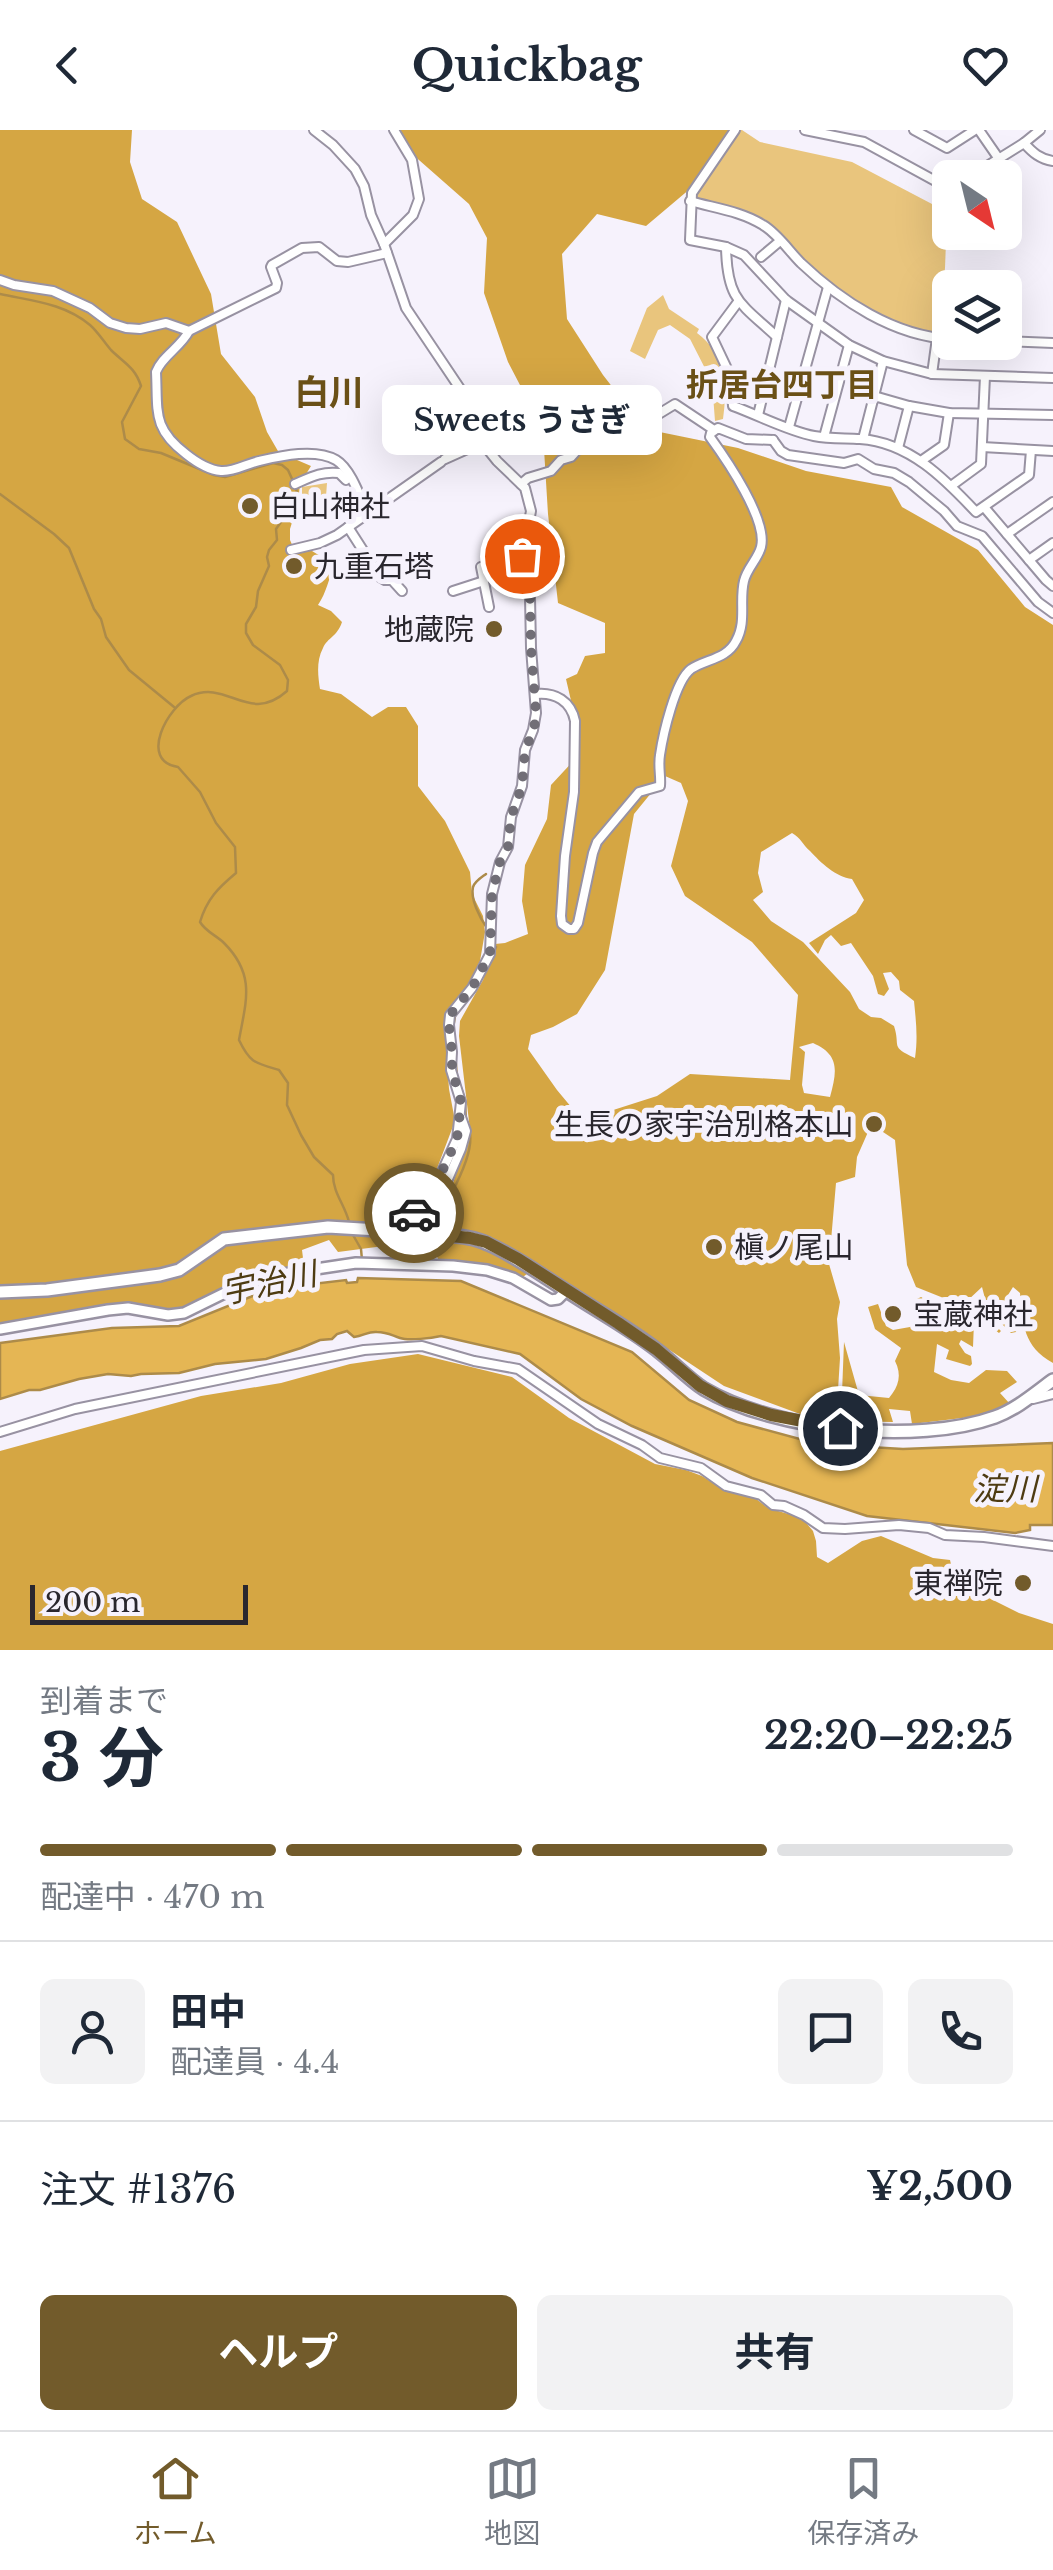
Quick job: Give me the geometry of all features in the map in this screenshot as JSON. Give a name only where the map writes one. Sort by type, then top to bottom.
[{"type":"main road","points":[[0,1292],[160,1275],[179,1270],[224,1239],[338,1228],[436,1234],[486,1242],[518,1259],[656,1349],[700,1386],[727,1401],[771,1415],[840,1428],[932,1428],[998,1416],[1053,1380]]},
{"type":"street","points":[[314,130],[355,169],[406,308],[469,402],[496,461],[530,498],[522,559],[530,597],[536,694],[534,730],[525,750],[522,786],[511,817],[508,847],[492,894],[490,954],[472,988],[450,1015],[452,1070],[461,1102],[457,1139],[433,1191],[408,1220],[408,1232]]},
{"type":"street","points":[[365,508],[345,468],[337,460],[320,455],[286,456],[230,470],[216,470],[194,460],[172,444],[160,428],[156,372],[188,331],[276,288],[272,264],[302,248],[320,247],[337,262],[386,249],[413,215],[419,200],[412,160],[394,130]]},
{"type":"street","points":[[735,130],[692,193],[690,240],[726,247],[757,261],[786,300],[849,345],[883,360],[932,374],[1053,378]]},
{"type":"street","points":[[805,130],[864,142],[932,179]]},
{"type":"street","points":[[864,142],[868,130]]},
{"type":"street","points":[[914,130],[947,148],[977,130],[999,158]]},
{"type":"street","points":[[996,160],[1040,130]]},
{"type":"street","points":[[1024,143],[1032,153],[1053,161]]},
{"type":"street","points":[[690,201],[741,214],[766,226],[828,286],[882,322],[932,337]]},
{"type":"street","points":[[757,261],[780,241]]},
{"type":"street","points":[[726,247],[732,292],[777,337]]},
{"type":"street","points":[[0,280],[53,292],[90,308],[110,324],[140,329],[166,323],[188,331]]},
{"type":"street","points":[[773,440],[785,425],[828,286]]},
{"type":"street","points":[[758,415],[786,300]]},
{"type":"street","points":[[738,302],[712,337],[732,377],[733,406],[810,436],[863,439],[898,448],[952,486],[976,512],[1030,475],[1031,450]]},
{"type":"street","points":[[1022,342],[1053,343]]},
{"type":"street","points":[[824,438],[849,345]]},
{"type":"street","points":[[863,439],[883,360]]},
{"type":"street","points":[[932,374],[934,360]]},
{"type":"street","points":[[952,486],[981,464],[985,376]]},
{"type":"street","points":[[874,396],[949,413],[1053,415]]},
{"type":"street","points":[[521,484],[551,472],[561,460],[572,457],[604,424],[626,434],[675,404],[714,430]]},
{"type":"street","points":[[898,448],[909,406]]},
{"type":"street","points":[[921,461],[944,445],[949,413]]},
{"type":"street","points":[[536,694],[560,697],[574,714],[574,792],[561,916],[562,924],[570,930],[578,923],[582,911],[597,842],[639,792],[660,786],[660,756],[681,682],[692,669],[729,651],[741,629],[744,580],[760,549],[760,523],[710,437],[718,428],[746,439],[773,440]]},
{"type":"street","points":[[290,550],[320,542],[348,527],[365,508],[485,440]]},
{"type":"street","points":[[773,440],[788,456],[844,463],[858,459],[909,482],[957,526],[982,536],[1038,602],[1053,612]]},
{"type":"street","points":[[982,447],[1053,451]]},
{"type":"street","points":[[295,484],[318,473],[339,472],[365,508]]},
{"type":"street","points":[[1007,534],[1053,502]]},
{"type":"street","points":[[984,507],[1053,586]]},
{"type":"street","points":[[348,527],[380,577],[392,580],[402,591]]},
{"type":"street","points":[[1029,560],[1053,543]]},
{"type":"street","points":[[489,607],[481,567],[522,559]]},
{"type":"street","points":[[453,591],[484,581]]},
{"type":"street","points":[[424,1265],[418,1234],[438,1202],[461,1150],[466,1131],[460,1115]]},
{"type":"street","points":[[0,1329],[128,1308],[168,1315],[184,1313],[241,1285],[276,1274],[356,1263],[487,1270],[513,1278],[552,1300],[566,1290]]},
{"type":"street","points":[[0,1432],[75,1409],[364,1350],[422,1346],[518,1370],[598,1424],[660,1458],[701,1468],[726,1486],[761,1494],[773,1505],[804,1515],[823,1528],[899,1525],[929,1528],[945,1536],[1048,1545]]},
{"type":"street","points":[[1028,1398],[1053,1394]]},
{"type":"shaded area","points":[[0,130],[132,130],[130,162],[142,199],[177,222],[211,294],[221,354],[255,397],[267,432],[282,458],[311,466],[300,484],[290,540],[293,547],[312,551],[335,565],[318,605],[342,622],[321,653],[320,689],[341,694],[372,717],[388,707],[406,707],[418,726],[418,786],[445,821],[470,872],[472,894],[483,916],[485,932],[480,961],[463,995],[444,1016],[455,1121],[430,1187],[403,1222],[392,1227],[384,1246],[338,1252],[329,1240],[302,1250],[304,1266],[182,1308],[113,1309],[0,1324]]},
{"type":"shaded area","points":[[391,130],[729,130],[691,188],[646,226],[597,214],[562,254],[567,319],[603,375],[645,429],[738,448],[806,471],[891,487],[902,507],[978,550],[1025,607],[1053,625],[1053,1363],[1030,1342],[1020,1293],[1013,1287],[1008,1295],[1016,1309],[1016,1332],[1011,1333],[988,1310],[982,1287],[967,1301],[946,1299],[916,1287],[907,1265],[895,1140],[883,1132],[868,1132],[857,1157],[855,1177],[836,1183],[829,1264],[840,1302],[840,1358],[838,1390],[827,1418],[808,1417],[724,1386],[537,1266],[523,1277],[484,1264],[438,1259],[432,1244],[470,1130],[460,1021],[483,980],[495,944],[528,934],[522,901],[525,865],[547,819],[551,785],[577,757],[578,718],[566,679],[577,674],[585,656],[605,653],[605,623],[558,603],[544,449],[533,410],[508,362],[484,293],[487,238],[469,204]],"holes":[[[665,776],[681,783],[688,801],[671,866],[685,896],[752,942],[798,995],[790,1080],[690,1074],[657,1096],[582,1120],[528,1049],[531,1035],[577,1014],[605,970],[634,814]],[[792,833],[829,869],[852,879],[864,900],[856,913],[809,943],[818,954],[831,935],[841,946],[851,943],[873,976],[878,994],[884,996],[889,989],[883,973],[891,972],[899,981],[900,990],[914,1001],[915,1058],[897,1045],[894,1026],[859,1009],[850,992],[803,942],[771,921],[753,900],[763,892],[758,873],[761,852]],[[813,1043],[832,1059],[835,1072],[830,1097],[804,1093],[805,1052],[799,1047]]]},
{"type":"shaded area","points":[[735,130],[742,130],[760,142],[852,162],[932,204],[932,250],[946,250],[945,270],[932,270],[932,337],[882,322],[828,286],[766,227],[690,201],[691,188]]},
{"type":"shaded area","points":[[663,295],[669,309],[699,329],[697,333],[714,350],[724,383],[723,419],[715,421],[712,382],[690,339],[670,325],[658,330],[645,359],[630,351],[647,308]]},
{"type":"shaded area","points":[[327,483],[325,510],[302,522],[302,487]]},
{"type":"shaded area","points":[[921,1297],[945,1310],[987,1320],[1001,1331],[985,1322],[974,1322],[973,1347],[961,1340],[959,1344],[971,1356],[970,1366],[946,1359],[949,1350],[937,1344],[934,1372],[969,1383],[986,1370],[1007,1371],[1017,1382],[1000,1393],[1010,1404],[979,1416],[912,1424],[910,1411],[889,1409],[893,1422],[841,1421],[836,1405],[842,1393],[844,1342],[859,1395],[889,1398],[898,1380],[895,1361],[901,1348],[875,1329],[868,1307],[878,1304],[886,1326],[893,1330],[910,1327],[924,1316],[917,1299]]},
{"type":"shaded area","points":[[418,1354],[512,1377],[569,1418],[655,1464],[686,1470],[726,1491],[755,1498],[768,1508],[802,1518],[813,1531],[817,1557],[828,1563],[862,1541],[881,1536],[933,1558],[950,1560],[953,1573],[975,1570],[982,1579],[985,1596],[1053,1624],[1053,1650],[0,1650],[0,1451],[201,1396],[281,1383],[350,1364]]},
{"type":"water","name":"淀川","points":[[358,1278],[461,1281],[632,1352],[689,1400],[737,1422],[818,1444],[903,1449],[1053,1443],[1053,1525],[1030,1525],[1030,1530],[1015,1533],[867,1516],[752,1478],[632,1426],[581,1399],[520,1354],[441,1336],[409,1339],[374,1332],[354,1337],[347,1331],[266,1359],[215,1364],[179,1373],[108,1374],[0,1399],[0,1343],[112,1328],[179,1326],[270,1289],[357,1282]]},
{"type":"waterway","points":[[0,294],[47,304],[80,318],[132,370],[141,386],[122,422],[125,439],[139,449],[161,453],[225,477],[273,463],[288,470],[293,481]]},
{"type":"waterway","points":[[296,488],[298,498],[276,529],[277,540],[267,557],[269,566],[256,607],[246,624],[253,645],[280,665],[288,680],[287,691],[261,704],[216,693],[191,696],[166,721],[158,745],[166,763],[178,767],[200,792],[216,823],[235,847],[236,873],[214,894],[200,922],[234,955],[245,977],[246,1001],[239,1040],[250,1058],[279,1070],[288,1083],[287,1105],[314,1157],[333,1175],[349,1222]]},
{"type":"waterway","points":[[0,494],[69,548],[106,637],[129,670],[174,707]]},
{"type":"waterway","points":[[486,874],[475,883],[472,892],[487,928]]},
{"type":"waterway","points":[[457,1078],[455,1016],[478,986],[496,947]]},
{"type":"waterway","points":[[460,1085],[466,1122]]},
{"type":"waterway","points":[[429,1230],[462,1170],[470,1134]]},
{"type":"waterway","points":[[353,1235],[362,1260]]},
{"type":"waterway","points":[[426,1238],[433,1263]]},
{"type":"way so far","points":[[414,1213],[433,1191],[457,1139],[461,1102],[453,1080],[450,1015],[472,988],[490,954],[492,894],[508,847],[511,817],[522,786],[525,750],[534,730],[536,694],[530,597],[522,556]]},
{"type":"place","name":"白山神社","points":[[250,506]]},
{"type":"place","name":"Sweets うさぎ","points":[[522,556]]},
{"type":"place","name":"九重石塔","points":[[294,566]]},
{"type":"place","name":"地蔵院","points":[[494,629]]},
{"type":"place","name":"生長の家宇治別格本山","points":[[874,1124]]},
{"type":"place","name":"槇ノ尾山","points":[[714,1247]]},
{"type":"place","name":"宝蔵神社","points":[[893,1314]]},
{"type":"place","name":"東禅院","points":[[1023,1583]]},
{"type":"district","name":"折居台四丁目","points":[[782,385]]},
{"type":"district","name":"白川","points":[[329,392]]},
{"type":"route","points":[[414,1213],[404,1231],[486,1242],[618,1323],[700,1386],[727,1401],[808,1424],[840,1428]]},
{"type":"water label","name":"宇治川","points":[[269,1283]]}]
